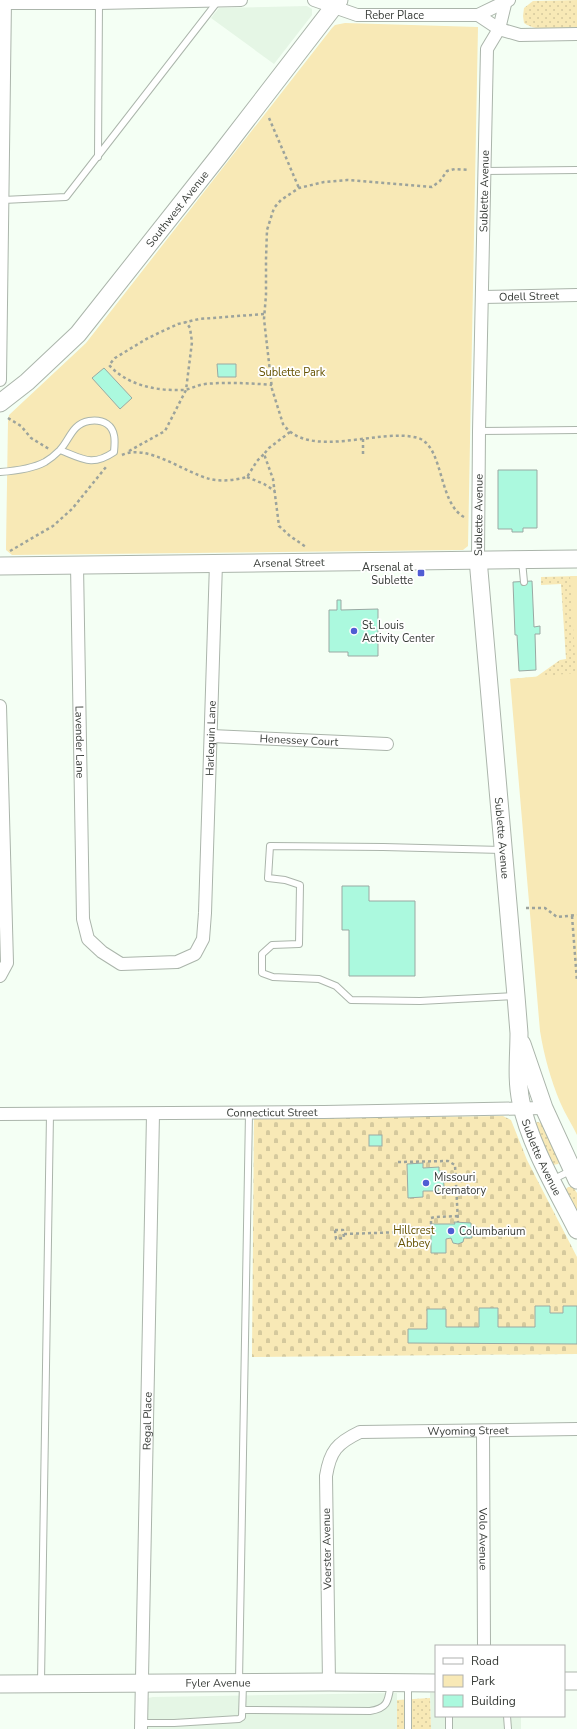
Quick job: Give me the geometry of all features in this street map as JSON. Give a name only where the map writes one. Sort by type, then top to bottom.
[{"type":"street","points":[[0,380],[3,2],[100,3],[241,0]]},
{"type":"street","name":"Reber Place","points":[[314,0],[336,3],[357,15],[478,15],[507,0]]},
{"type":"street","name":"Sublette Avenue","points":[[507,0],[499,29],[487,49],[479,431],[478,560],[519,1032],[518,1070],[522,1108],[537,1148],[577,1230]]},
{"type":"street","name":"Southwest Avenue","points":[[0,403],[27,382],[78,334],[218,157],[336,3]]},
{"type":"street","points":[[478,15],[499,29],[520,35],[577,34]]},
{"type":"street","name":"Odell Street","points":[[482,297],[577,295]]},
{"type":"street","name":"Arsenal Street","points":[[0,566],[577,559]]},
{"type":"street","name":"Harlequin Lane","points":[[205,913],[216,563]]},
{"type":"street","name":"Lavender Lane","points":[[77,565],[83,919],[88,938],[102,952],[121,964],[177,962],[196,954],[203,939],[205,913]]},
{"type":"street","points":[[0,706],[7,963],[0,976]]},
{"type":"street","name":"Henessey Court","points":[[211,736],[387,744]]},
{"type":"street","name":"Sublette Avenue","points":[[519,1032],[544,1108],[575,1173]]},
{"type":"street","name":"Connecticut Street","points":[[0,1114],[249,1113],[544,1108]]},
{"type":"street","name":"Regal Place","points":[[141,1726],[153,1114]]},
{"type":"street","name":"Wyoming Street","points":[[360,1432],[577,1429]]},
{"type":"street","name":"Volo Avenue","points":[[483,1431],[484,1645]]},
{"type":"street","name":"Voerster Avenue","points":[[329,1682],[326,1476],[328,1461],[334,1449],[345,1439],[360,1432]]},
{"type":"street","points":[[565,1681],[577,1681]]},
{"type":"street","name":"Fyler Avenue","points":[[0,1684],[329,1682],[435,1683]]},
{"type":"lane","points":[[2,200],[66,197],[218,0]]},
{"type":"lane","points":[[98,156],[100,3]]},
{"type":"lane","points":[[484,171],[577,170]]},
{"type":"lane","points":[[0,472],[17,470],[44,462],[59,451],[71,432],[82,422],[95,420],[103,422],[111,427],[115,439],[114,452],[103,460],[88,461],[59,451]]},
{"type":"lane","points":[[479,431],[577,430]]},
{"type":"lane","points":[[522,559],[524,582]]},
{"type":"lane","points":[[503,850],[383,846],[270,846],[268,878],[285,880],[300,886],[299,944],[272,945],[262,954],[262,973],[273,977],[319,979],[336,986],[351,1000],[420,1001],[516,996]]},
{"type":"lane","points":[[141,1726],[233,1720],[242,1717],[243,1710],[241,1683],[249,1113]]},
{"type":"lane","points":[[41,1684],[50,1114]]},
{"type":"lane","points":[[552,1180],[575,1173]]},
{"type":"lane","points":[[243,1710],[377,1710],[382,1708],[388,1701],[392,1683]]},
{"type":"lane","points":[[408,1683],[408,1729]]},
{"type":"lane","points":[[449,1717],[450,1729]]},
{"type":"lane","points":[[507,1717],[508,1729]]},
{"type":"path","points":[[269,118],[299,188]]},
{"type":"path","points":[[464,517],[460,515],[451,502],[442,480],[435,455],[428,445],[419,438],[401,436],[343,441],[305,440],[290,432],[283,424],[272,385],[264,328],[264,314],[266,295],[267,230],[274,208],[281,200],[299,188],[324,182],[347,180],[432,187],[440,181],[448,171],[455,169],[469,170]]},
{"type":"path","points":[[264,314],[199,319],[186,322],[148,338],[115,358],[109,365],[117,374],[136,384],[163,390],[186,390],[200,384],[230,382],[272,385]]},
{"type":"path","points":[[121,455],[165,431],[186,390],[192,342],[190,328],[186,322]]},
{"type":"path","points":[[8,418],[21,426],[31,438],[47,449],[59,451]]},
{"type":"path","points":[[248,477],[257,461],[282,436],[290,432]]},
{"type":"path","points":[[363,439],[363,455]]},
{"type":"path","points":[[128,452],[149,454],[210,479],[219,481],[238,480],[248,477],[275,491]]},
{"type":"path","points":[[264,454],[273,479],[279,526],[307,548]]},
{"type":"path","points":[[16,548],[53,526],[72,509],[110,463]]},
{"type":"path","points":[[526,908],[542,907],[557,917],[577,915]]},
{"type":"path","points":[[572,916],[577,981]]},
{"type":"path","points":[[398,1162],[448,1161],[455,1165],[458,1222]]},
{"type":"path","points":[[444,1179],[456,1179]]},
{"type":"path","points":[[430,1224],[431,1218],[434,1217],[458,1216]]},
{"type":"path","points":[[335,1230],[344,1230],[344,1234],[344,1238],[336,1238],[335,1230]]},
{"type":"path","points":[[344,1234],[405,1232]]},
{"type":"shaded area","points":[[307,6],[312,9],[312,15],[274,64],[211,18],[219,8]]},
{"type":"shaded area","points":[[397,1693],[397,1729],[147,1729],[146,1702],[148,1698],[153,1697]]},
{"type":"shaded area","points":[[430,1693],[435,1693],[435,1717],[521,1717],[521,1729],[431,1729]]},
{"type":"green space","points":[[577,0],[577,28],[543,29],[524,23],[524,8],[533,1]]},
{"type":"green space","name":"Sublette Park","points":[[345,23],[478,27],[468,546],[463,550],[12,555],[6,550],[9,415],[86,343],[332,28],[335,25]]},
{"type":"green space","points":[[570,576],[577,576],[577,1135],[562,1106],[554,1085],[546,1059],[540,1031],[510,679],[576,673]]},
{"type":"green space","points":[[577,576],[577,749],[510,679],[536,677],[560,660],[566,659],[561,584],[541,585],[541,577]]},
{"type":"green space","name":"Hillcrest Abbey","points":[[503,1116],[511,1120],[527,1160],[577,1257],[577,1354],[252,1357],[254,1119]]},
{"type":"green space","points":[[538,1122],[543,1124],[560,1162],[558,1164],[553,1165],[534,1123]]},
{"type":"green space","points":[[568,1187],[573,1187],[577,1193],[577,1216],[565,1193]]},
{"type":"green space","points":[[430,1698],[431,1729],[397,1729],[397,1700]]},
{"type":"building","points":[[217,364],[236,364],[236,377],[218,377]]},
{"type":"building","points":[[104,368],[132,398],[120,409],[92,378]]},
{"type":"building","points":[[498,470],[537,470],[537,528],[523,528],[523,532],[512,532],[512,529],[498,529]]},
{"type":"building","points":[[532,581],[534,627],[540,626],[540,634],[535,634],[536,670],[519,671],[517,635],[515,635],[513,582]]},
{"type":"building","name":"St. Louis Activity Center","points":[[337,600],[341,600],[341,610],[378,609],[378,656],[348,656],[348,652],[329,652],[329,610],[337,610]]},
{"type":"building","points":[[342,886],[369,886],[369,901],[415,901],[415,976],[349,976],[349,930],[342,930]]},
{"type":"building","points":[[369,1135],[382,1135],[382,1146],[369,1146]]},
{"type":"building","name":"Missouri Crematory","points":[[423,1163],[423,1168],[439,1167],[439,1171],[443,1171],[444,1187],[438,1187],[439,1191],[423,1191],[423,1197],[408,1198],[407,1164]]},
{"type":"building","name":"Columbarium","points":[[454,1222],[471,1223],[472,1238],[464,1238],[463,1242],[458,1244],[453,1243],[451,1238],[446,1239],[446,1253],[431,1253],[431,1224],[455,1224]]},
{"type":"building","points":[[535,1306],[550,1306],[550,1313],[563,1313],[563,1306],[577,1306],[577,1344],[408,1343],[408,1329],[427,1329],[427,1309],[446,1309],[446,1327],[479,1327],[479,1308],[498,1308],[498,1327],[535,1327]]},
{"type":"place","name":"Arsenal at Sublette","points":[[421,573]]},
{"type":"place","name":"St. Louis Activity Center","points":[[354,631]]},
{"type":"place","name":"Missouri Crematory","points":[[426,1183]]},
{"type":"place","name":"Columbarium","points":[[451,1231]]}]
